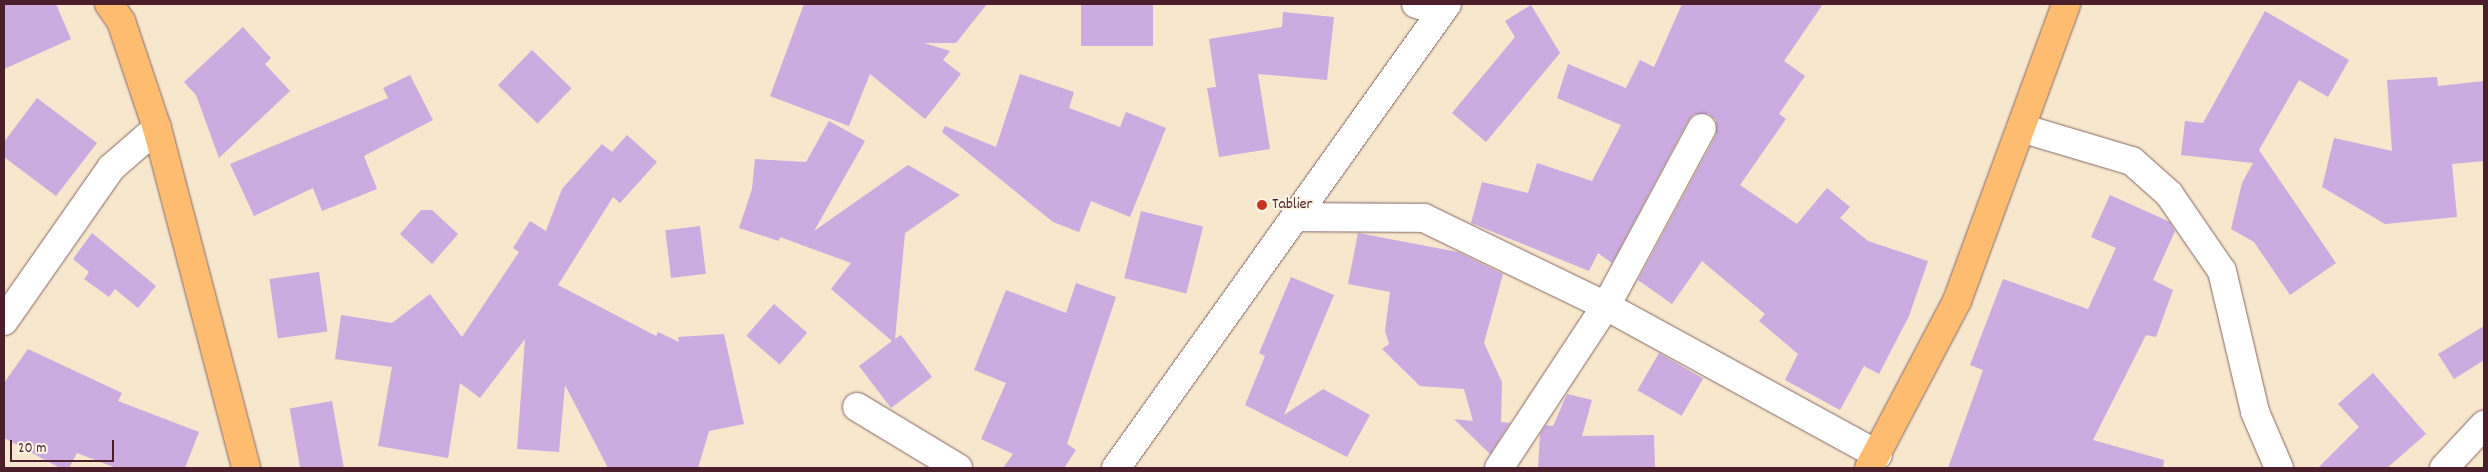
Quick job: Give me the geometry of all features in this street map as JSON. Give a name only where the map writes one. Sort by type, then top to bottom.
[{"type":"highway","points":[[109,4],[122,21],[157,128],[246,468]]},
{"type":"highway","points":[[1874,461],[1957,301],[2066,4]]},
{"type":"street","points":[[1116,468],[1295,217],[1435,6]]},
{"type":"street","points":[[4,321],[111,168],[157,128]]},
{"type":"street","points":[[1498,468],[1606,306],[1702,128]]},
{"type":"street","points":[[2021,128],[2132,161],[2169,194],[2222,271],[2255,412],[2279,468]]},
{"type":"street","points":[[1295,217],[1424,218],[1606,306],[1874,461]]},
{"type":"street","points":[[856,407],[958,468]]},
{"type":"street","points":[[2444,468],[2484,425]]},
{"type":"building","points":[[4,4],[56,4],[71,39],[4,69]]},
{"type":"building","points":[[804,4],[987,4],[956,43],[924,43],[950,51],[943,60],[961,74],[925,119],[870,74],[849,126],[770,96]]},
{"type":"building","points":[[1081,4],[1153,4],[1153,46],[1081,46]]},
{"type":"building","points":[[1682,4],[1823,4],[1784,61],[1805,76],[1779,114],[1786,119],[1740,185],[1797,224],[1827,188],[1850,207],[1840,218],[1868,241],[1928,261],[1909,316],[1879,374],[1864,366],[1840,410],[1785,380],[1798,354],[1759,321],[1765,314],[1702,261],[1672,304],[1638,280],[1716,135],[1716,120],[1709,114],[1694,114],[1688,121],[1612,263],[1598,253],[1589,271],[1471,223],[1482,182],[1528,193],[1537,163],[1592,181],[1621,125],[1557,98],[1568,64],[1626,88],[1640,60],[1654,67]]},
{"type":"building","points":[[1531,5],[1560,53],[1486,142],[1452,113],[1515,37],[1505,21]]},
{"type":"building","points":[[2265,11],[2349,60],[2328,97],[2299,80],[2259,150],[2336,263],[2290,295],[2254,242],[2231,229],[2242,183],[2253,163],[2181,155],[2185,121],[2203,123]]},
{"type":"building","points":[[1283,12],[1334,17],[1327,80],[1258,74],[1270,149],[1219,157],[1207,88],[1216,87],[1209,39],[1282,27]]},
{"type":"building","points":[[243,27],[271,58],[265,64],[290,91],[219,158],[196,95],[184,82]]},
{"type":"building","points":[[532,50],[572,88],[538,123],[498,85]]},
{"type":"building","points":[[1020,74],[1074,92],[1069,108],[1120,127],[1126,112],[1166,128],[1130,217],[1091,201],[1079,232],[1053,222],[942,132],[945,126],[996,147]]},
{"type":"building","points":[[410,75],[433,120],[364,156],[377,189],[322,211],[313,188],[254,216],[230,164],[388,98],[383,88]]},
{"type":"building","points":[[2437,77],[2438,86],[2484,81],[2484,161],[2452,164],[2457,217],[2385,224],[2322,187],[2334,138],[2392,151],[2387,80]]},
{"type":"building","points":[[37,98],[97,143],[56,196],[4,157],[4,142]]},
{"type":"building","points":[[829,121],[865,141],[814,231],[908,165],[960,195],[905,233],[895,339],[901,335],[932,377],[891,408],[859,366],[892,341],[831,289],[851,263],[780,237],[779,241],[739,228],[752,189],[755,159],[806,162]]},
{"type":"building","points":[[627,135],[657,162],[620,203],[613,197],[558,285],[656,336],[658,332],[679,342],[678,337],[724,334],[744,424],[709,431],[698,468],[608,468],[565,385],[559,452],[517,449],[525,339],[480,398],[460,383],[448,458],[378,446],[392,367],[335,359],[341,315],[392,323],[430,294],[462,337],[519,252],[513,248],[530,221],[546,231],[562,189],[602,144],[612,152]]},
{"type":"building","points":[[2110,195],[2170,222],[2175,231],[2153,280],[2173,290],[2156,337],[2146,335],[2093,440],[2164,460],[2163,468],[1948,468],[1983,370],[1970,365],[2003,279],[2088,309],[2116,248],[2091,237]]},
{"type":"building","points":[[421,210],[432,210],[458,234],[432,264],[400,234]]},
{"type":"building","points":[[1141,211],[1203,226],[1186,293],[1124,278]]},
{"type":"building","points":[[700,226],[706,274],[671,278],[665,230]]},
{"type":"building","points":[[92,233],[156,286],[138,308],[115,289],[109,297],[84,279],[89,272],[73,259]]},
{"type":"building","points":[[1358,233],[1458,252],[1503,274],[1484,343],[1502,382],[1501,422],[1510,423],[1490,454],[1454,419],[1473,421],[1464,389],[1420,386],[1382,349],[1389,344],[1385,331],[1390,292],[1348,284]]},
{"type":"building","points":[[319,272],[327,331],[278,338],[269,279]]},
{"type":"building","points":[[1291,277],[1334,295],[1284,415],[1323,389],[1370,415],[1347,457],[1245,405],[1265,356],[1259,353]]},
{"type":"building","points":[[1076,283],[1116,297],[1067,444],[1076,450],[1064,468],[1003,468],[1013,454],[981,439],[1006,383],[974,370],[1006,290],[1066,313]]},
{"type":"building","points":[[774,304],[807,333],[780,365],[746,336]]},
{"type":"building","points":[[2484,326],[2484,360],[2454,379],[2438,354]]},
{"type":"building","points":[[28,349],[122,393],[118,401],[199,432],[185,468],[116,468],[77,453],[69,468],[60,468],[4,438],[4,383]]},
{"type":"building","points":[[1659,353],[1703,378],[1682,416],[1638,390]]},
{"type":"building","points":[[2373,373],[2426,434],[2387,468],[2318,468],[2359,427],[2338,404]]},
{"type":"building","points":[[1567,394],[1592,400],[1582,436],[1654,435],[1655,468],[1538,468],[1540,434],[1546,425],[1553,426]]},
{"type":"building","points":[[332,401],[344,468],[300,468],[290,408]]},
{"type":"place","name":"Tablier","points":[[1262,205]]}]
